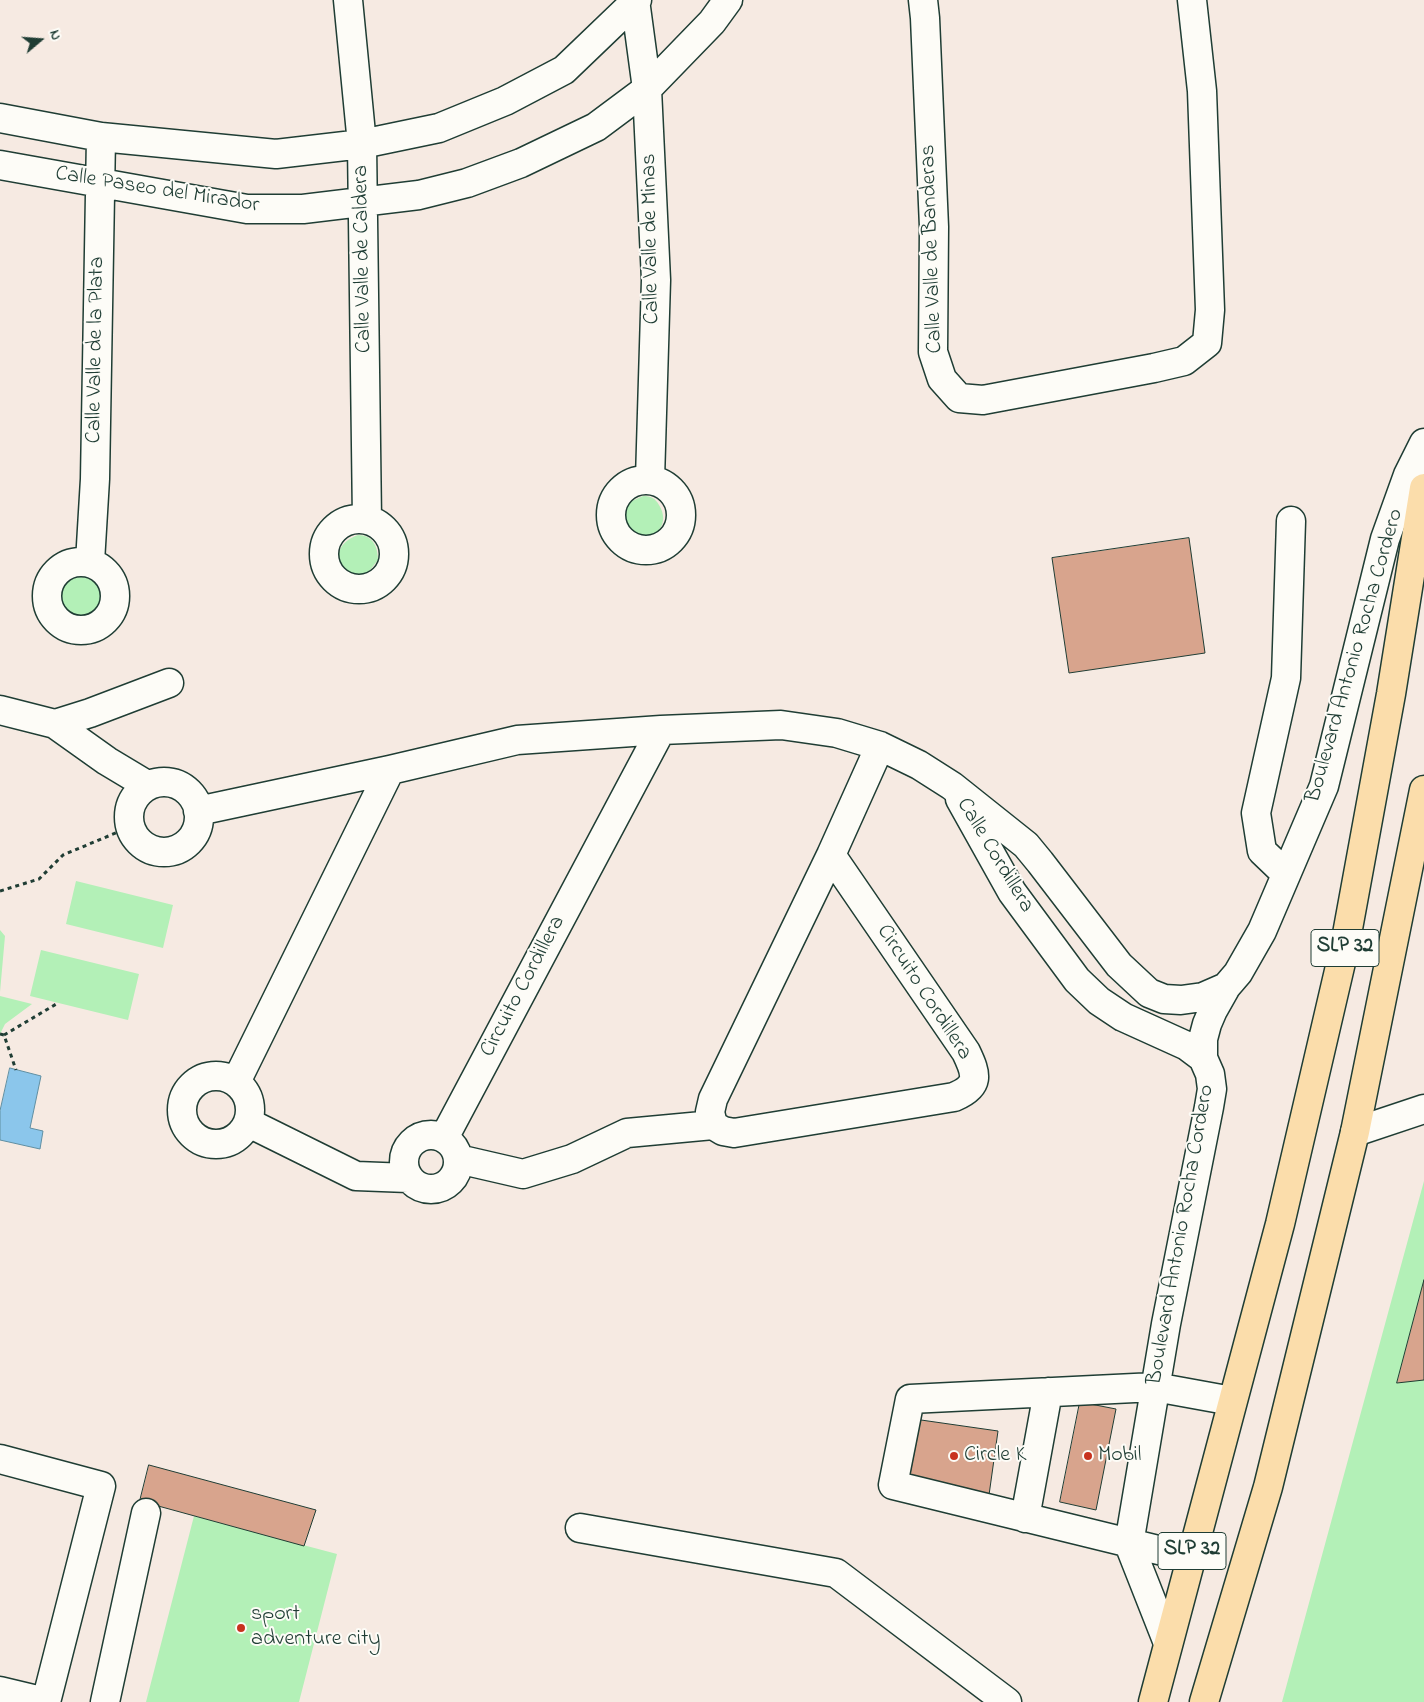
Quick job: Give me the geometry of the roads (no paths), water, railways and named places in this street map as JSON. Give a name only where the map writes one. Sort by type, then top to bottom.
[{"type":"highway","name":"SLP 32","points":[[1153,1702],[1280,1224],[1345,945],[1391,694],[1424,488]]},
{"type":"highway","name":"SLP 32","points":[[1204,1702],[1268,1487],[1355,1132],[1421,836],[1424,790]]},
{"type":"street","name":"Calle Valle de Caldera","points":[[348,0],[362,144],[366,520]]},
{"type":"street","name":"Calle Paseo del Mirador","points":[[0,118],[101,137],[276,154],[362,144],[439,128],[505,101],[564,70],[636,0]]},
{"type":"street","name":"Calle Valle de Minas","points":[[636,0],[647,89],[656,280],[650,480]]},
{"type":"street","name":"Calle Paseo del Mirador","points":[[0,164],[247,209],[303,209],[419,195],[467,184],[521,163],[596,127],[647,89],[712,22],[728,0]]},
{"type":"street","name":"Calle Valle de Banderas","points":[[923,0],[934,227],[933,352],[942,379],[959,398],[983,400],[1184,361],[1207,343],[1210,310],[1202,91],[1192,0]]},
{"type":"street","name":"Calle Valle de la Plata","points":[[90,562],[95,478],[101,137]]},
{"type":"street","name":"Boulevard Antonio Rocha Cordero","points":[[1129,1544],[1166,1324],[1212,1089],[1210,1074],[1203,1058],[1203,1039],[1207,1024],[1226,987],[1238,973],[1262,931],[1324,786],[1385,539],[1408,475],[1424,443]]},
{"type":"street","points":[[1286,874],[1262,851],[1256,813],[1286,678],[1291,521]]},
{"type":"street","points":[[55,724],[90,713],[169,682]]},
{"type":"street","points":[[0,710],[55,724],[106,761],[147,786]]},
{"type":"street","points":[[198,811],[390,770],[517,740],[661,730],[781,725],[836,733],[880,746],[919,765],[952,786]]},
{"type":"street","name":"Circuito Cordillera","points":[[661,730],[451,1149],[454,1176],[449,1183],[441,1188],[424,1188],[415,1184],[408,1178],[404,1169],[406,1150],[411,1143],[427,1135],[436,1135],[451,1149],[523,1174],[572,1159],[628,1133],[713,1125],[723,1131],[734,1133],[954,1097],[972,1086],[975,1077],[966,1052],[831,855]]},
{"type":"street","points":[[713,1125],[710,1112],[712,1099],[831,855],[880,746]]},
{"type":"street","points":[[106,761],[129,822],[136,838],[145,847],[156,851],[169,852],[180,848],[196,832],[198,811],[188,791],[179,785],[157,782],[137,793],[131,804],[129,822]]},
{"type":"street","points":[[236,1082],[390,770]]},
{"type":"street","name":"Calle Cordillera","points":[[952,786],[1026,845],[1118,964],[1149,993],[1164,999],[1181,1000],[1203,997],[1226,987]]},
{"type":"street","name":"Calle Cordillera","points":[[952,786],[1012,892],[1077,980],[1099,1001],[1123,1017],[1187,1046],[1203,1058]]},
{"type":"street","points":[[214,1076],[226,1077],[236,1082],[250,1100],[249,1123],[234,1140],[224,1144],[212,1145],[201,1141],[185,1126],[182,1115],[182,1103],[186,1093],[193,1084],[204,1078],[214,1076]]},
{"type":"street","points":[[1355,1132],[1424,1109]]},
{"type":"street","name":"Circuito Cordillera","points":[[249,1123],[356,1176],[408,1178]]},
{"type":"street","points":[[1191,1558],[892,1484],[910,1399],[1155,1387],[1232,1401]]},
{"type":"street","points":[[1025,1518],[1048,1392]]},
{"type":"street","points":[[0,1459],[101,1486],[46,1702],[0,1691]]},
{"type":"street","points":[[105,1702],[146,1513]]},
{"type":"street","points":[[580,1528],[836,1573],[1008,1702]]},
{"type":"street","points":[[1129,1544],[1168,1643]]},
{"type":"water","points":[[10,1068],[41,1076],[30,1128],[43,1131],[40,1149],[0,1140],[0,1111]]},
{"type":"place","name":"Circle K","points":[[954,1456]]},
{"type":"place","name":"Mobil","points":[[1088,1456]]},
{"type":"place","name":"sport adventure city","points":[[241,1628]]}]
